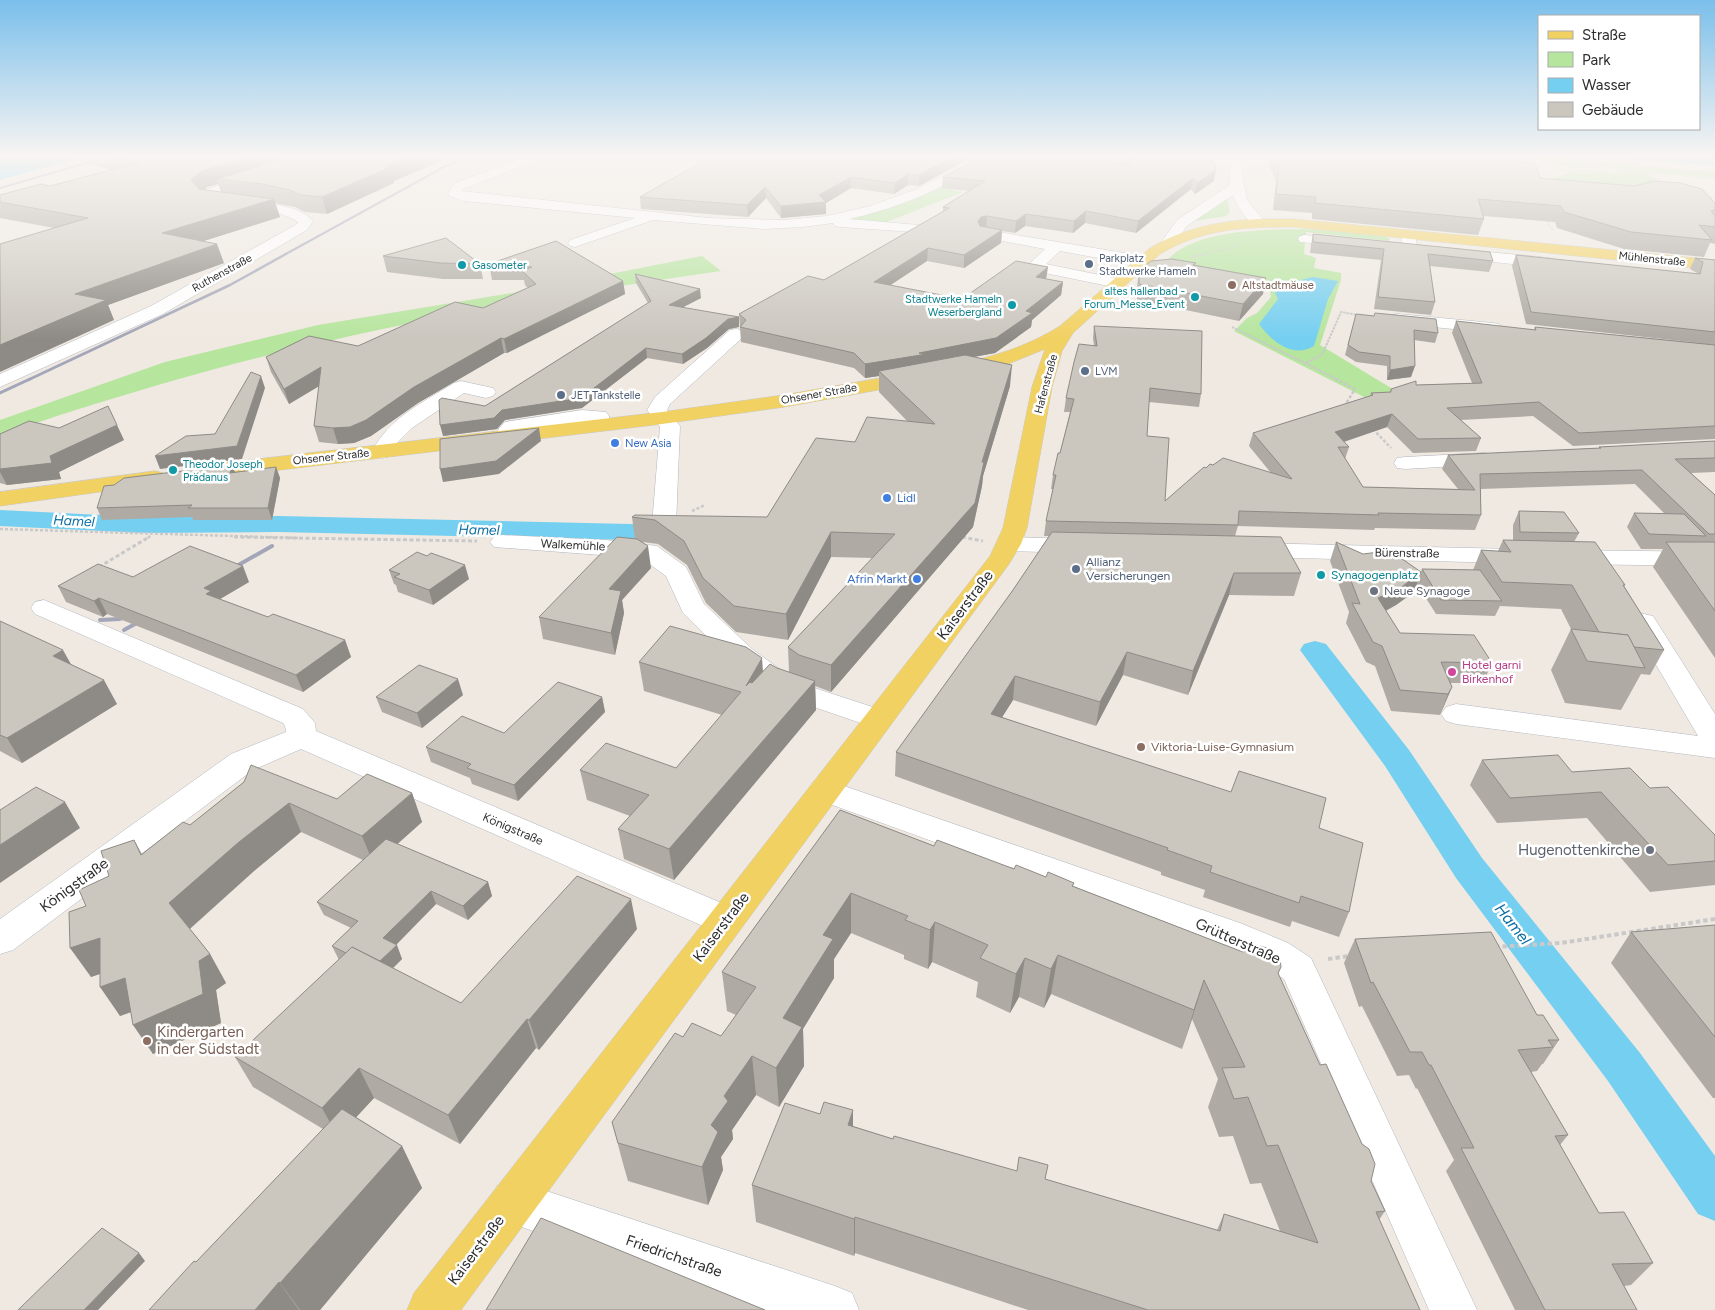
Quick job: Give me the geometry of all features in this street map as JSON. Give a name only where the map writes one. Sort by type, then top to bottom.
[{"type":"main road","name":"Hafenstraße","points":[[1009,544],[1015,528],[1042,387],[1051,357],[1066,330],[1142,261],[1169,241],[1200,230],[1259,223]]},
{"type":"main road","points":[[1259,223],[1309,224],[1410,241]]},
{"type":"main road","points":[[1684,262],[1715,267]]},
{"type":"main road","name":"Ohsener Straße","points":[[0,499],[175,475],[383,452],[600,421],[662,418],[784,401],[976,367],[1028,350],[1066,330]]},
{"type":"main road","name":"Ohsener Straße","points":[[976,367],[1002,368],[1023,373],[1042,387]]},
{"type":"main road","name":"Kaiserstraße","points":[[431,1310],[1009,544]]},
{"type":"street","name":"Ruthenstraße","points":[[0,381],[157,310],[296,232],[306,221],[301,217]]},
{"type":"street","points":[[575,243],[653,217]]},
{"type":"street","points":[[670,217],[745,223],[835,222],[914,228]]},
{"type":"street","points":[[802,223],[840,217]]},
{"type":"street","name":"Hafenstraße","points":[[1169,241],[1182,223],[1191,217]]},
{"type":"street","points":[[1253,217],[1259,223]]},
{"type":"street","points":[[986,234],[1142,261]]},
{"type":"street","points":[[1305,238],[1410,241],[1659,274],[1679,272],[1684,262]]},
{"type":"street","points":[[1057,246],[1036,265],[1045,269],[1118,283]]},
{"type":"street","points":[[1372,316],[1510,330]]},
{"type":"street","points":[[664,524],[670,426],[657,410],[662,401],[736,334]]},
{"type":"street","points":[[383,452],[386,442],[402,426],[461,387],[486,392]]},
{"type":"street","points":[[1405,463],[1502,458]]},
{"type":"street","name":"Walkemühle","points":[[502,542],[648,551],[677,572],[692,607],[742,655],[789,689],[878,719]]},
{"type":"street","points":[[1009,544],[1099,546]]},
{"type":"street","name":"Bürenstraße","points":[[1225,549],[1715,559]]},
{"type":"street","points":[[1605,558],[1715,738]]},
{"type":"street","points":[[44,608],[292,716],[300,723],[301,737]]},
{"type":"street","points":[[1456,714],[1715,748]]},
{"type":"street","name":"Königstraße","points":[[0,939],[242,762],[301,737],[726,920]]},
{"type":"street","name":"Grütterstraße","points":[[824,790],[1227,932],[1275,954],[1298,969]]},
{"type":"street","points":[[1298,969],[1453,1310]]},
{"type":"street","name":"Friedrichstraße","points":[[512,1202],[835,1310]]},
{"type":"path","points":[[1547,217],[1548,224],[1554,231]]},
{"type":"path","points":[[1142,261],[1168,263],[1244,244]]},
{"type":"path","points":[[1305,363],[1322,355],[1341,312],[1372,316]]},
{"type":"path","points":[[1232,327],[1355,388],[1347,402],[1354,409]]},
{"type":"path","points":[[1373,429],[1405,463]]},
{"type":"path","points":[[0,529],[502,542]]},
{"type":"path","points":[[95,569],[144,541],[152,534]]},
{"type":"path","points":[[955,536],[1009,544]]},
{"type":"path","points":[[1493,947],[1561,942],[1715,920]]},
{"type":"path","points":[[1298,969],[1335,957],[1355,956]]},
{"type":"green space","points":[[899,217],[879,225],[857,222],[850,218]]},
{"type":"green space","points":[[1196,217],[1219,217],[1188,222]]},
{"type":"green space","points":[[1303,229],[1373,234],[1389,238],[1389,241],[1306,232],[1304,254],[1316,258],[1314,268],[1341,273],[1341,280],[1320,345],[1396,391],[1370,400],[1234,331],[1247,318],[1257,313],[1271,297],[1270,291],[1193,275],[1167,260],[1195,242],[1212,237],[1250,231]]},
{"type":"green space","points":[[702,256],[721,271],[508,305],[367,332],[297,348],[158,385],[58,416],[0,437],[0,420],[165,362],[318,325],[512,293]]},
{"type":"water","points":[[1313,277],[1338,281],[1328,299],[1314,346],[1306,349],[1291,349],[1276,342],[1259,324],[1278,299],[1275,293],[1285,284]]},
{"type":"building","points":[[83,217],[214,217],[162,233],[217,244],[75,294],[106,300],[0,345],[0,244],[88,218]]},
{"type":"building","points":[[933,217],[981,217],[978,221],[980,226],[1002,230],[964,255],[928,248],[874,282],[962,299],[1016,261],[1048,267],[1036,277],[1063,282],[1026,311],[1032,313],[996,338],[919,353],[927,354],[865,364],[854,353],[740,327],[746,320],[739,314],[808,276],[824,280]]},
{"type":"building","points":[[994,217],[1022,217],[1016,221]]},
{"type":"building","points":[[1047,217],[1079,217],[1074,221]]},
{"type":"building","points":[[1118,217],[1143,217],[1138,221]]},
{"type":"building","points":[[1464,217],[1483,217],[1484,219]]},
{"type":"building","points":[[1581,217],[1715,217],[1715,227],[1699,225],[1712,240],[1631,232]]},
{"type":"building","points":[[1313,234],[1490,252],[1493,261],[1428,254],[1435,302],[1378,297],[1384,249],[1313,242]]},
{"type":"building","points":[[446,238],[480,264],[440,263],[383,256]]},
{"type":"building","points":[[556,241],[623,281],[504,339],[501,338],[414,387],[366,420],[350,427],[314,426],[321,367],[284,389],[266,357],[309,336],[358,346],[455,302],[483,308],[536,284],[522,271],[532,267],[489,266],[489,264]]},
{"type":"building","points":[[1516,255],[1700,274],[1703,262],[1695,258],[1715,260],[1715,332],[1531,312]]},
{"type":"building","points":[[1172,259],[1196,263],[1193,265],[1266,278],[1243,304],[1139,284],[1139,271],[1151,261]]},
{"type":"building","points":[[635,274],[700,289],[669,305],[739,317],[728,319],[706,338],[682,354],[646,348],[581,398],[502,410],[494,418],[440,425],[439,400],[442,398],[485,406],[651,301]]},
{"type":"building","points":[[1375,313],[1436,319],[1438,333],[1414,330],[1415,366],[1390,370],[1390,356],[1359,352],[1348,345],[1356,314],[1374,316]]},
{"type":"building","points":[[1456,321],[1536,330],[1535,327],[1715,345],[1715,426],[1579,433],[1539,402],[1447,408],[1481,438],[1418,439],[1392,414],[1335,432],[1349,447],[1338,447],[1363,487],[1475,490],[1448,455],[1715,441],[1715,458],[1675,459],[1715,495],[1715,534],[1709,534],[1642,470],[1480,474],[1481,515],[1378,513],[1379,515],[1239,511],[1238,525],[1046,521],[1056,475],[1053,475],[1058,453],[1060,453],[1074,399],[1066,398],[1074,362],[1079,344],[1097,346],[1094,326],[1202,331],[1201,394],[1150,388],[1147,436],[1169,438],[1165,501],[1204,467],[1206,468],[1210,464],[1213,465],[1223,458],[1292,479],[1253,433],[1373,395],[1371,393],[1391,392],[1391,389],[1416,381],[1416,385],[1482,383]]},
{"type":"building","points":[[965,355],[1012,365],[982,462],[984,462],[975,503],[831,665],[799,655],[788,647],[895,534],[831,532],[786,614],[734,606],[703,578],[684,541],[655,520],[632,517],[635,515],[767,517],[816,438],[855,442],[867,417],[935,424],[879,371]]},
{"type":"building","points":[[251,372],[261,376],[237,446],[155,456],[186,436],[215,434]]},
{"type":"building","points":[[108,406],[117,425],[50,456],[52,463],[0,469],[0,434],[29,421],[59,428]]},
{"type":"building","points":[[539,428],[496,461],[440,469],[440,439]]},
{"type":"building","points":[[232,465],[230,473],[276,467],[268,508],[188,508],[192,505],[97,508],[104,486],[114,485],[124,478]]},
{"type":"building","points":[[1519,511],[1564,512],[1579,533],[1520,532]]},
{"type":"building","points":[[1634,513],[1684,514],[1706,536],[1649,534]]},
{"type":"building","points":[[1052,532],[1281,537],[1301,573],[1234,573],[1193,671],[1127,652],[1100,702],[1015,676],[991,714],[1231,792],[1239,771],[1326,798],[1319,828],[1363,843],[1349,912],[1301,896],[1299,903],[1210,872],[1212,866],[1167,850],[1168,848],[896,752],[1013,590]]},
{"type":"building","points":[[617,537],[637,539],[648,546],[609,589],[621,591],[611,633],[539,617]]},
{"type":"building","points":[[1503,540],[1595,542],[1625,585],[1623,585],[1664,650],[1634,647],[1628,635],[1599,632],[1572,585],[1502,582],[1481,550],[1511,552]]},
{"type":"building","points":[[1336,542],[1363,554],[1379,552],[1398,556],[1421,572],[1403,586],[1378,598],[1400,633],[1474,635],[1492,663],[1441,662],[1452,687],[1448,694],[1400,690],[1382,646],[1373,642],[1352,603],[1360,604]]},
{"type":"building","points":[[1666,542],[1715,542],[1715,611]]},
{"type":"building","points":[[190,546],[243,566],[204,588],[211,591],[206,594],[268,617],[273,614],[345,640],[296,675],[99,598],[94,601],[58,586],[98,564],[133,577]]},
{"type":"building","points":[[417,552],[427,556],[431,553],[465,565],[429,590],[394,577],[400,574],[389,570]]},
{"type":"building","points":[[1422,569],[1480,570],[1502,601],[1441,600]]},
{"type":"building","points":[[0,621],[63,650],[53,656],[104,680],[7,738],[0,735]]},
{"type":"building","points":[[670,626],[746,647],[762,658],[746,686],[750,682],[752,683],[770,664],[815,681],[669,849],[618,829],[649,795],[580,770],[606,743],[676,768],[741,692],[639,662]]},
{"type":"building","points":[[1571,629],[1628,635],[1645,668],[1587,661]]},
{"type":"building","points":[[419,665],[458,679],[417,713],[376,697]]},
{"type":"building","points":[[558,682],[602,697],[514,785],[467,768],[471,764],[426,747],[462,716],[504,733]]},
{"type":"building","points":[[1558,755],[1572,772],[1630,768],[1650,788],[1668,787],[1715,835],[1715,861],[1668,865],[1601,792],[1510,798],[1482,760]]},
{"type":"building","points":[[251,765],[337,799],[367,774],[412,793],[362,836],[289,803],[239,842],[169,903],[210,954],[199,961],[203,994],[133,1025],[125,978],[100,987],[100,938],[70,948],[69,912],[86,906],[79,890],[109,876],[101,851],[134,840],[141,855],[183,822],[190,825],[244,782]]},
{"type":"building","points":[[36,787],[65,802],[0,845],[0,810]]},
{"type":"building","points":[[840,810],[934,846],[937,840],[1014,869],[1016,865],[1046,877],[1048,872],[1074,883],[1072,886],[1243,952],[1251,947],[1260,946],[1267,948],[1280,959],[1281,967],[1278,973],[1320,1065],[1326,1064],[1362,1144],[1369,1149],[1375,1164],[1371,1181],[1385,1211],[1376,1212],[1420,1310],[1148,1310],[855,1217],[854,1219],[752,1185],[785,1103],[820,1114],[824,1102],[853,1110],[848,1125],[893,1139],[894,1136],[1017,1171],[1019,1157],[1048,1165],[1045,1179],[1220,1231],[1224,1214],[1318,1243],[1278,1145],[1267,1146],[1248,1097],[1234,1099],[1222,1068],[1245,1067],[1204,980],[1194,1010],[1058,955],[1051,969],[1025,958],[1016,974],[980,958],[988,945],[935,922],[930,930],[905,920],[908,916],[851,893],[823,935],[833,939],[783,1018],[802,1027],[776,1068],[752,1056],[724,1096],[728,1101],[711,1125],[718,1132],[702,1167],[618,1143],[612,1122],[675,1033],[683,1037],[692,1023],[721,1036],[756,987],[722,972]]},
{"type":"building","points":[[386,839],[488,882],[463,906],[431,891],[383,938],[397,945],[380,961],[352,947],[346,953],[332,946],[358,921],[317,902]]},
{"type":"building","points":[[577,876],[631,899],[529,1020],[527,1019],[448,1115],[359,1068],[322,1108],[235,1057],[352,947],[461,1003]]},
{"type":"building","points":[[1715,925],[1715,1037],[1631,932]]},
{"type":"building","points":[[1491,932],[1537,1015],[1543,1015],[1559,1040],[1548,1040],[1553,1047],[1518,1050],[1568,1135],[1555,1136],[1599,1213],[1624,1212],[1653,1263],[1612,1264],[1637,1310],[1545,1310],[1461,1148],[1474,1148],[1431,1065],[1429,1065],[1422,1052],[1410,1052],[1373,982],[1371,983],[1355,939]]},
{"type":"building","points":[[342,1109],[402,1146],[255,1310],[149,1310],[194,1261],[196,1262]]},
{"type":"building","points":[[541,1218],[765,1310],[486,1310]]},
{"type":"building","points":[[102,1228],[139,1253],[84,1310],[18,1310]]},
{"type":"waterway","name":"Hamel","points":[[0,518],[143,525],[278,524],[675,533]]},
{"type":"waterway","name":"Hamel","points":[[1315,650],[1397,758],[1469,868],[1624,1067],[1715,1197]]},
{"type":"railway","points":[[284,255],[353,217]]},
{"type":"railway","points":[[28,380],[230,285],[286,254]]},
{"type":"railway","points":[[0,393],[30,379]]},
{"type":"railway","points":[[226,572],[272,546]]},
{"type":"railway","points":[[100,620],[119,619],[134,615]]},
{"type":"railway","points":[[124,630],[146,618]]},
{"type":"place","name":"Parkplatz Stadtwerke Hameln","points":[[1089,264]]},
{"type":"place","name":"Gasometer","points":[[462,265]]},
{"type":"place","name":"Altstadtmäuse","points":[[1232,285]]},
{"type":"place","name":"altes hallenbad - Forum_Messe_Event","points":[[1195,297]]},
{"type":"place","name":"Stadtwerke Hameln Weserbergland","points":[[1012,305]]},
{"type":"place","name":"LVM","points":[[1085,371]]},
{"type":"place","name":"JET Tankstelle","points":[[561,395]]},
{"type":"place","name":"New Asia","points":[[615,443]]},
{"type":"place","name":"Theodor Joseph Prädanus","points":[[173,470]]},
{"type":"place","name":"Lidl","points":[[887,498]]},
{"type":"place","name":"Allianz Versicherungen","points":[[1076,569]]},
{"type":"place","name":"Synagogenplatz","points":[[1321,575]]},
{"type":"place","name":"Afrin Markt","points":[[917,579]]},
{"type":"place","name":"Neue Synagoge","points":[[1374,591]]},
{"type":"place","name":"Hotel garni Birkenhof","points":[[1452,672]]},
{"type":"place","name":"Viktoria-Luise-Gymnasium","points":[[1141,747]]},
{"type":"place","name":"Hugenottenkirche","points":[[1650,850]]},
{"type":"place","name":"Kindergarten in der Südstadt","points":[[147,1041]]}]
